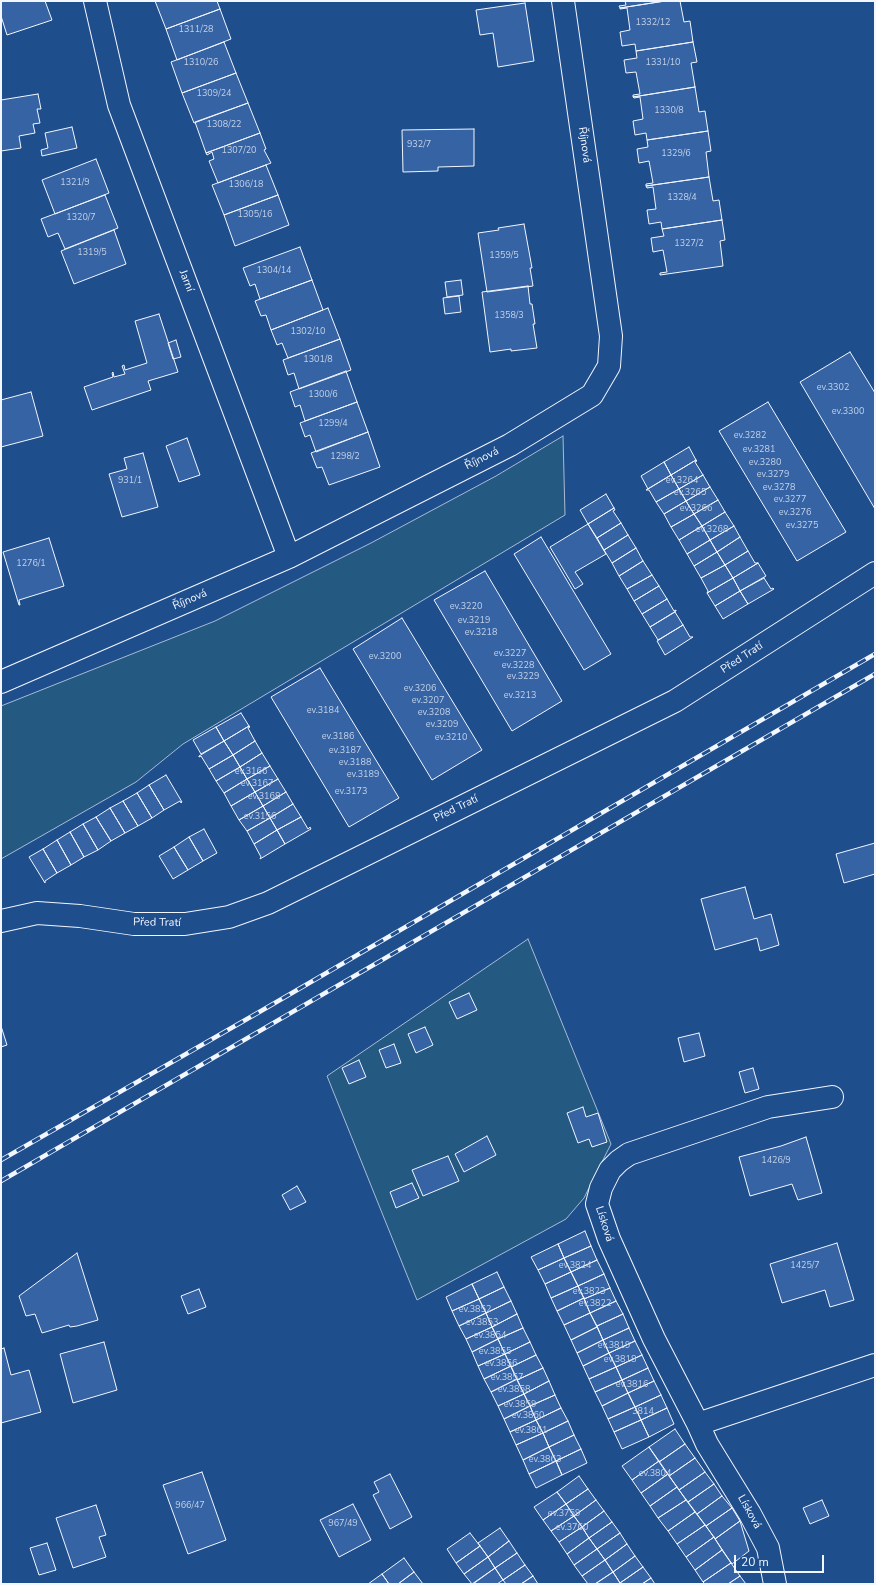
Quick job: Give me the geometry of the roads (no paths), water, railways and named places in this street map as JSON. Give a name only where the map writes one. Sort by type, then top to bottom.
[{"type":"street","name":"Jarní","points":[[95,1],[119,105],[290,557]]},
{"type":"street","name":"Říjnová","points":[[1,682],[290,557],[510,445],[592,395],[609,366],[611,336],[563,1]]},
{"type":"street","name":"Před Tratí","points":[[1,921],[37,913],[80,916],[134,924],[185,924],[229,917],[268,903],[675,701],[875,573]]},
{"type":"street","name":"Lísková","points":[[775,1584],[768,1548],[750,1514],[707,1444],[654,1339],[609,1239],[597,1204],[601,1188],[610,1170],[629,1154],[768,1107],[832,1097]]},
{"type":"street","points":[[698,1424],[875,1365]]},
{"type":"railway","points":[[1,1160],[261,1011],[875,654]]},
{"type":"railway","points":[[1,1181],[875,674]]}]
